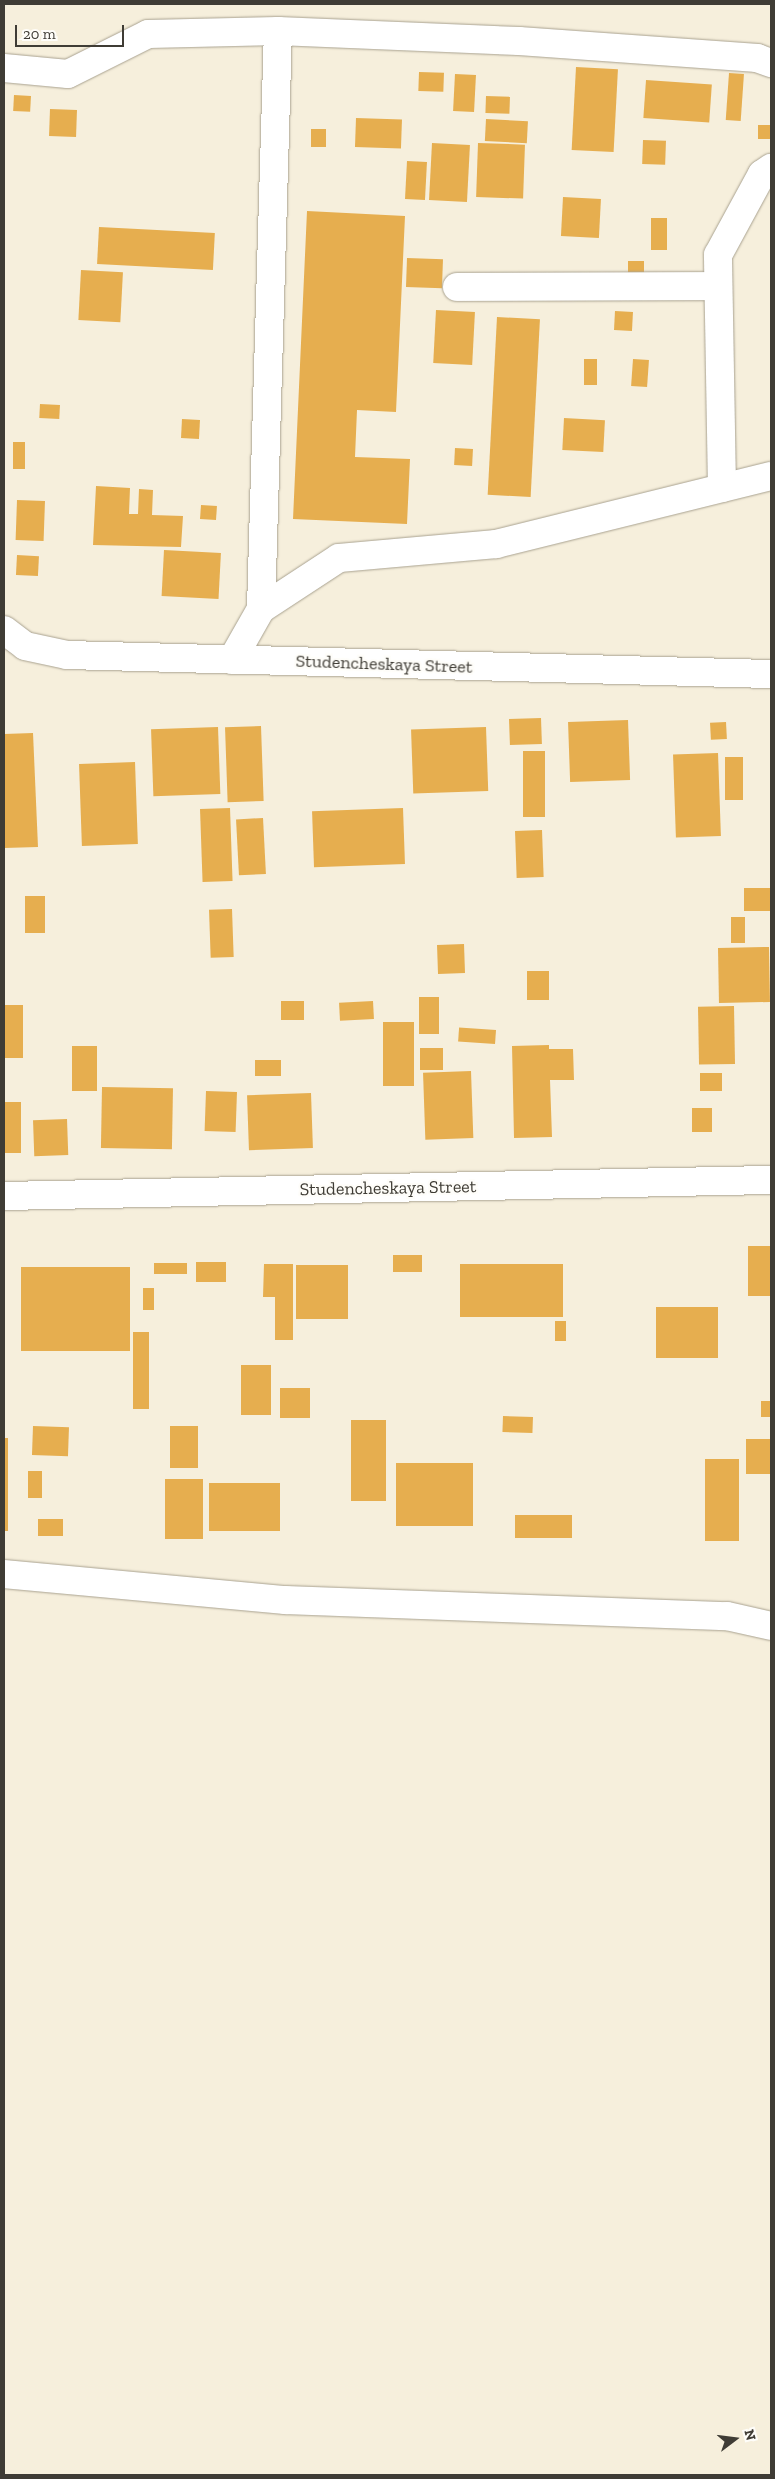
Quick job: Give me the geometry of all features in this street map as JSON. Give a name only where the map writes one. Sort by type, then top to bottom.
[{"type":"street","points":[[232,660],[261,608],[278,30]]},
{"type":"street","points":[[4,68],[68,74],[148,34],[278,30],[529,42],[758,58],[771,63]]},
{"type":"street","points":[[722,488],[718,256],[762,174],[771,168]]},
{"type":"street","points":[[457,287],[718,286]]},
{"type":"street","points":[[261,608],[339,558],[496,544],[771,476]]},
{"type":"street","name":"Studencheskaya Street","points":[[4,630],[24,646],[67,656],[771,674]]},
{"type":"street","name":"Studencheskaya Street","points":[[4,1196],[771,1180]]},
{"type":"street","points":[[4,1574],[285,1600],[727,1616],[771,1626]]},
{"type":"building","points":[[576,67],[618,69],[614,152],[572,150]]},
{"type":"building","points":[[419,72],[444,73],[443,92],[418,91]]},
{"type":"building","points":[[729,73],[744,74],[741,121],[726,120]]},
{"type":"building","points":[[455,74],[476,75],[474,112],[453,111]]},
{"type":"building","points":[[646,80],[712,85],[709,123],[643,118]]},
{"type":"building","points":[[14,95],[31,96],[30,112],[13,111]]},
{"type":"building","points":[[486,96],[510,97],[509,114],[485,113]]},
{"type":"building","points":[[50,109],[77,110],[76,137],[49,136]]},
{"type":"building","points":[[356,118],[402,120],[401,149],[355,147]]},
{"type":"building","points":[[486,119],[528,121],[527,143],[485,141]]},
{"type":"building","points":[[758,125],[771,125],[771,139],[758,139]]},
{"type":"building","points":[[311,129],[326,129],[326,147],[311,147]]},
{"type":"building","points":[[643,140],[666,141],[665,165],[642,164]]},
{"type":"building","points":[[432,143],[470,145],[467,202],[429,200]]},
{"type":"building","points":[[478,143],[525,145],[523,199],[476,197]]},
{"type":"building","points":[[407,161],[427,162],[425,200],[405,199]]},
{"type":"building","points":[[563,197],[601,199],[599,238],[561,236]]},
{"type":"building","points":[[307,211],[405,216],[396,412],[357,410],[355,457],[410,459],[407,524],[293,519]]},
{"type":"building","points":[[651,218],[667,218],[667,250],[651,250]]},
{"type":"building","points":[[99,227],[215,233],[213,270],[97,264]]},
{"type":"building","points":[[407,258],[443,259],[442,288],[406,287]]},
{"type":"building","points":[[628,261],[644,261],[644,277],[628,277]]},
{"type":"building","points":[[81,270],[123,272],[120,322],[78,320]]},
{"type":"building","points":[[436,310],[475,312],[472,365],[433,363]]},
{"type":"building","points":[[615,311],[633,312],[632,331],[614,330]]},
{"type":"building","points":[[497,317],[540,319],[531,497],[488,495]]},
{"type":"building","points":[[584,359],[597,359],[597,385],[584,385]]},
{"type":"building","points":[[633,359],[649,360],[647,387],[631,386]]},
{"type":"building","points":[[40,404],[60,405],[59,419],[39,418]]},
{"type":"building","points":[[564,418],[605,420],[603,452],[562,450]]},
{"type":"building","points":[[182,419],[200,420],[199,439],[181,438]]},
{"type":"building","points":[[13,442],[25,442],[25,469],[13,469]]},
{"type":"building","points":[[455,448],[473,449],[472,466],[454,465]]},
{"type":"building","points":[[96,486],[130,488],[129,514],[138,514],[139,489],[153,490],[152,515],[183,516],[181,547],[93,545]]},
{"type":"building","points":[[17,500],[45,501],[44,541],[16,540]]},
{"type":"building","points":[[201,505],[217,506],[216,520],[200,519]]},
{"type":"building","points":[[164,550],[221,553],[219,599],[162,596]]},
{"type":"building","points":[[17,555],[39,556],[38,576],[16,575]]},
{"type":"building","points":[[541,718],[542,744],[510,745],[509,719]]},
{"type":"building","points":[[628,720],[630,780],[570,782],[568,722]]},
{"type":"building","points":[[726,722],[727,739],[711,740],[710,723]]},
{"type":"building","points":[[261,726],[264,801],[228,802],[225,727]]},
{"type":"building","points":[[218,727],[220,794],[153,796],[151,729]]},
{"type":"building","points":[[486,727],[488,791],[413,794],[411,730]]},
{"type":"building","points":[[33,733],[38,847],[4,848],[4,734]]},
{"type":"building","points":[[523,751],[545,751],[545,817],[523,817]]},
{"type":"building","points":[[718,753],[721,836],[676,838],[673,755]]},
{"type":"building","points":[[725,757],[743,757],[743,800],[725,800]]},
{"type":"building","points":[[135,762],[138,844],[82,846],[79,764]]},
{"type":"building","points":[[230,808],[233,881],[203,882],[200,809]]},
{"type":"building","points":[[403,808],[405,864],[314,867],[312,811]]},
{"type":"building","points":[[263,818],[266,874],[239,875],[236,819]]},
{"type":"building","points":[[542,830],[544,877],[517,878],[515,831]]},
{"type":"building","points":[[744,888],[771,888],[771,911],[744,911]]},
{"type":"building","points":[[25,896],[45,896],[45,933],[25,933]]},
{"type":"building","points":[[232,909],[234,957],[211,958],[209,910]]},
{"type":"building","points":[[731,917],[745,917],[745,943],[731,943]]},
{"type":"building","points":[[464,944],[465,973],[438,974],[437,945]]},
{"type":"building","points":[[769,947],[770,1002],[719,1003],[718,948]]},
{"type":"building","points":[[527,971],[549,971],[549,1000],[527,1000]]},
{"type":"building","points":[[419,997],[439,997],[439,1034],[419,1034]]},
{"type":"building","points":[[281,1001],[304,1001],[304,1020],[281,1020]]},
{"type":"building","points":[[373,1001],[374,1019],[340,1021],[339,1003]]},
{"type":"building","points":[[4,1005],[23,1005],[23,1058],[4,1058]]},
{"type":"building","points":[[734,1006],[735,1064],[699,1065],[698,1007]]},
{"type":"building","points":[[383,1022],[414,1022],[414,1086],[383,1086]]},
{"type":"building","points":[[459,1027],[496,1030],[495,1044],[458,1041]]},
{"type":"building","points":[[549,1045],[549,1049],[573,1049],[574,1080],[550,1080],[552,1137],[514,1138],[512,1046]]},
{"type":"building","points":[[72,1046],[97,1046],[97,1091],[72,1091]]},
{"type":"building","points":[[420,1048],[443,1048],[443,1070],[420,1070]]},
{"type":"building","points":[[255,1060],[281,1060],[281,1076],[255,1076]]},
{"type":"building","points":[[471,1071],[473,1138],[425,1140],[423,1073]]},
{"type":"building","points":[[700,1073],[722,1073],[722,1091],[700,1091]]},
{"type":"building","points":[[102,1087],[173,1088],[172,1149],[101,1148]]},
{"type":"building","points":[[206,1091],[237,1092],[236,1132],[205,1131]]},
{"type":"building","points":[[311,1093],[313,1148],[249,1150],[247,1095]]},
{"type":"building","points":[[4,1102],[21,1102],[21,1153],[4,1153]]},
{"type":"building","points":[[692,1108],[712,1108],[712,1132],[692,1132]]},
{"type":"building","points":[[67,1119],[68,1155],[34,1156],[33,1120]]},
{"type":"building","points":[[748,1246],[771,1246],[771,1296],[748,1296]]},
{"type":"building","points":[[393,1255],[422,1255],[422,1272],[393,1272]]},
{"type":"building","points":[[196,1262],[226,1262],[226,1282],[196,1282]]},
{"type":"building","points":[[154,1263],[187,1263],[187,1274],[154,1274]]},
{"type":"building","points":[[264,1264],[293,1264],[293,1340],[275,1340],[275,1297],[263,1297]]},
{"type":"building","points":[[460,1264],[563,1264],[563,1317],[460,1317]]},
{"type":"building","points":[[296,1265],[348,1265],[348,1319],[296,1319]]},
{"type":"building","points":[[21,1267],[130,1267],[130,1351],[21,1351]]},
{"type":"building","points":[[143,1288],[154,1288],[154,1310],[143,1310]]},
{"type":"building","points":[[656,1307],[718,1307],[718,1358],[656,1358]]},
{"type":"building","points":[[555,1321],[566,1321],[566,1341],[555,1341]]},
{"type":"building","points":[[133,1332],[149,1332],[149,1409],[133,1409]]},
{"type":"building","points":[[241,1365],[271,1365],[271,1415],[241,1415]]},
{"type":"building","points":[[280,1388],[310,1388],[310,1418],[280,1418]]},
{"type":"building","points":[[761,1401],[771,1401],[771,1417],[761,1417]]},
{"type":"building","points":[[503,1416],[533,1417],[532,1433],[502,1432]]},
{"type":"building","points":[[351,1420],[386,1420],[386,1501],[351,1501]]},
{"type":"building","points":[[33,1426],[69,1427],[68,1456],[32,1455]]},
{"type":"building","points":[[170,1426],[198,1426],[198,1468],[170,1468]]},
{"type":"building","points":[[4,1438],[8,1438],[8,1531],[4,1531]]},
{"type":"building","points":[[746,1439],[771,1439],[771,1474],[746,1474]]},
{"type":"building","points":[[705,1459],[739,1459],[739,1541],[705,1541]]},
{"type":"building","points":[[396,1463],[473,1463],[473,1526],[396,1526]]},
{"type":"building","points":[[28,1471],[42,1471],[42,1498],[28,1498]]},
{"type":"building","points":[[165,1479],[203,1479],[203,1539],[165,1539]]},
{"type":"building","points":[[209,1483],[280,1483],[280,1531],[209,1531]]},
{"type":"building","points":[[515,1515],[572,1515],[572,1538],[515,1538]]},
{"type":"building","points":[[38,1519],[63,1519],[63,1536],[38,1536]]}]
